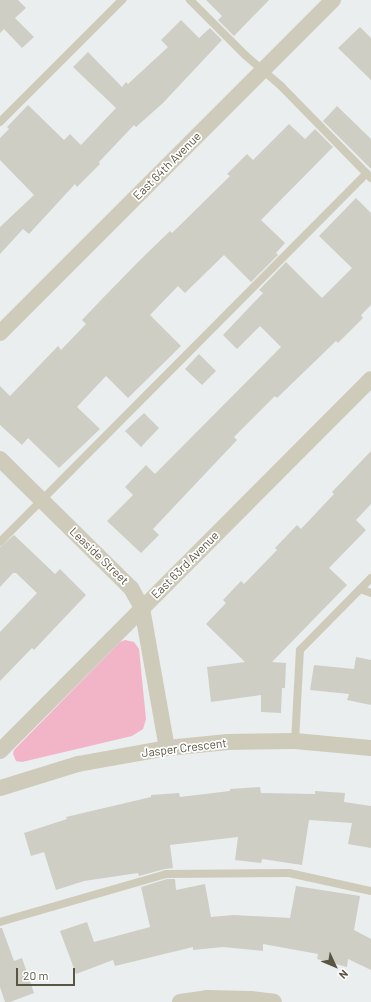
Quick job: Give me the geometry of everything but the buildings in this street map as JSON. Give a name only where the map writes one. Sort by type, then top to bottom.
[{"type":"street","name":"East 64th Avenue","points":[[0,332],[333,0]]},
{"type":"street","name":"East 63rd Avenue","points":[[0,751],[371,379]]},
{"type":"street","name":"Leaside Street","points":[[0,459],[131,588],[142,608],[167,748]]},
{"type":"street","name":"Jasper Crescent","points":[[0,788],[78,764],[167,748],[228,742],[295,741],[371,748]]},
{"type":"street","points":[[180,1002],[207,998],[251,999],[274,1002]]},
{"type":"lane","points":[[0,122],[122,0]]},
{"type":"lane","points":[[0,542],[369,175],[190,0]]},
{"type":"lane","points":[[295,741],[300,650],[371,578]]},
{"type":"lane","points":[[360,589],[371,593]]},
{"type":"lane","points":[[0,922],[166,874],[289,873],[371,891]]},
{"type":"shaded area","points":[[125,640],[134,642],[139,649],[146,719],[143,729],[132,736],[22,762],[16,761],[13,754],[14,750],[120,642]]}]
